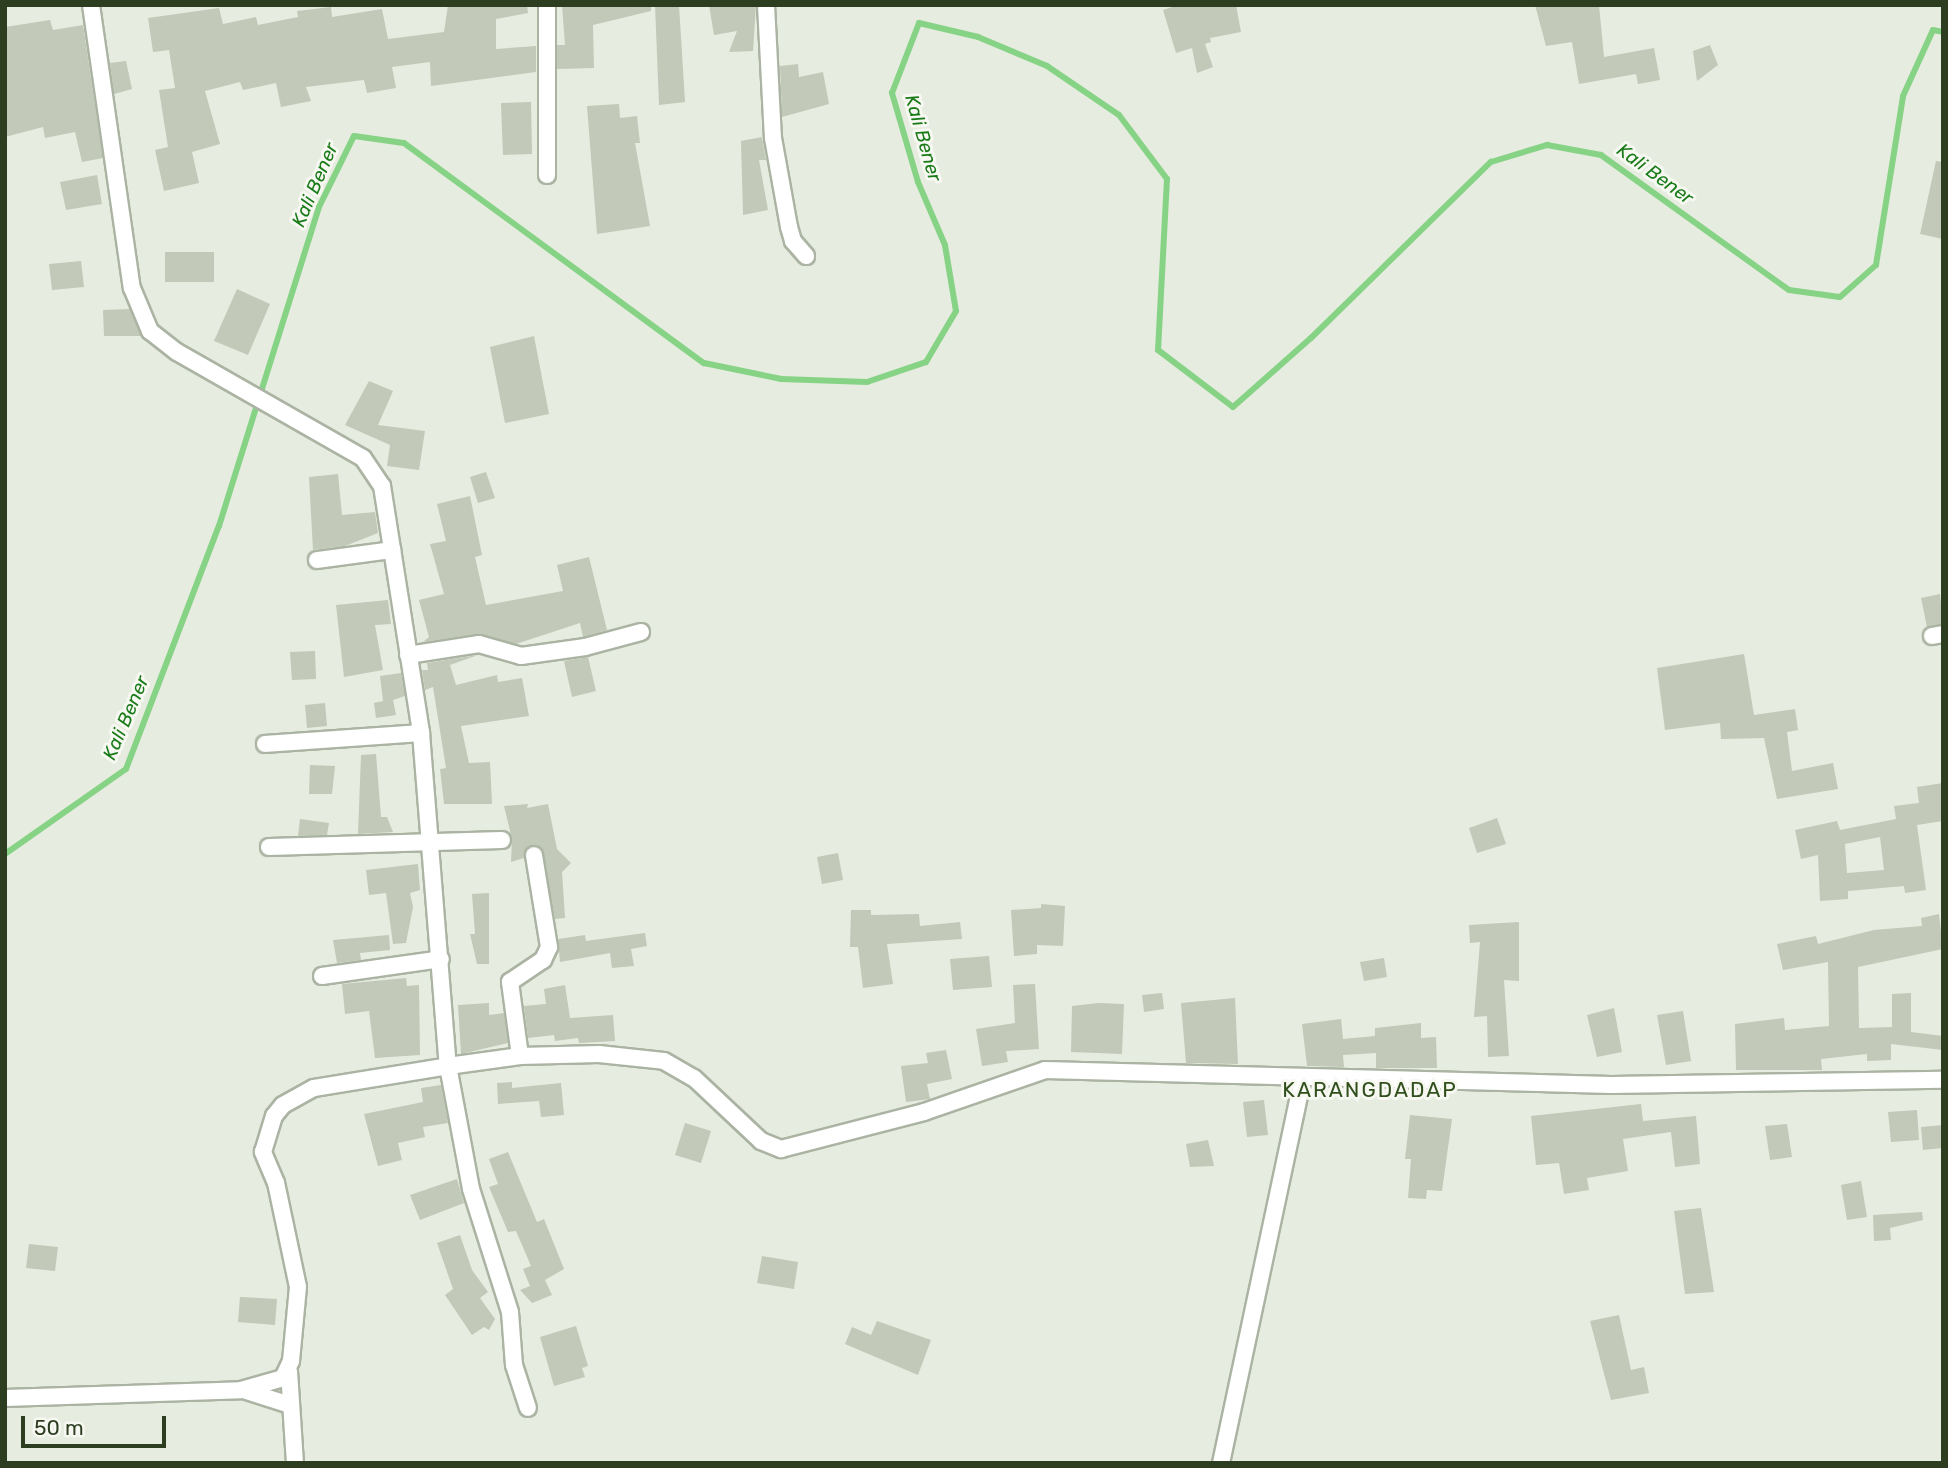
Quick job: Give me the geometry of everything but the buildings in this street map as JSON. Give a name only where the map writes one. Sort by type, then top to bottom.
[{"type":"street","points":[[91,5],[132,288],[140,314],[160,342],[245,388],[363,458],[374,470],[382,486],[421,733],[448,1066],[471,1189],[510,1312],[514,1365],[528,1408]]},
{"type":"street","points":[[547,5],[547,176]]},
{"type":"street","points":[[766,5],[773,138],[793,242],[806,256]]},
{"type":"street","points":[[317,560],[392,550]]},
{"type":"street","points":[[408,654],[479,644],[521,656],[585,647],[641,632]]},
{"type":"street","points":[[265,744],[421,733]]},
{"type":"street","points":[[269,847],[502,841]]},
{"type":"street","points":[[520,1056],[510,982],[543,960],[549,947],[534,855]]},
{"type":"street","points":[[322,976],[441,959]]},
{"type":"street","points":[[295,1463],[289,1371],[298,1287],[276,1183],[263,1152],[274,1116],[298,1095],[314,1088],[520,1056],[629,1055],[664,1061],[694,1078],[761,1141],[781,1149],[900,1119],[1045,1070],[1611,1086],[1943,1080]]},
{"type":"street","points":[[1221,1463],[1303,1078]]},
{"type":"street","points":[[5,1398],[241,1390],[274,1383],[289,1371]]},
{"type":"street","points":[[241,1390],[290,1405]]},
{"type":"waterway","name":"Kali Bener","points":[[5,854],[126,769],[219,526],[319,207],[354,136],[404,143],[704,363],[781,379],[867,382],[926,362],[956,311],[945,245],[918,182],[892,93],[919,23],[978,37],[1047,66],[1119,115],[1167,179],[1158,350],[1233,407],[1311,338],[1491,162],[1547,145],[1601,155],[1789,290],[1840,297],[1876,265],[1903,96],[1933,30],[1943,32]]},
{"type":"district","name":"KARANGDADAP","points":[[1370,1090]]}]
